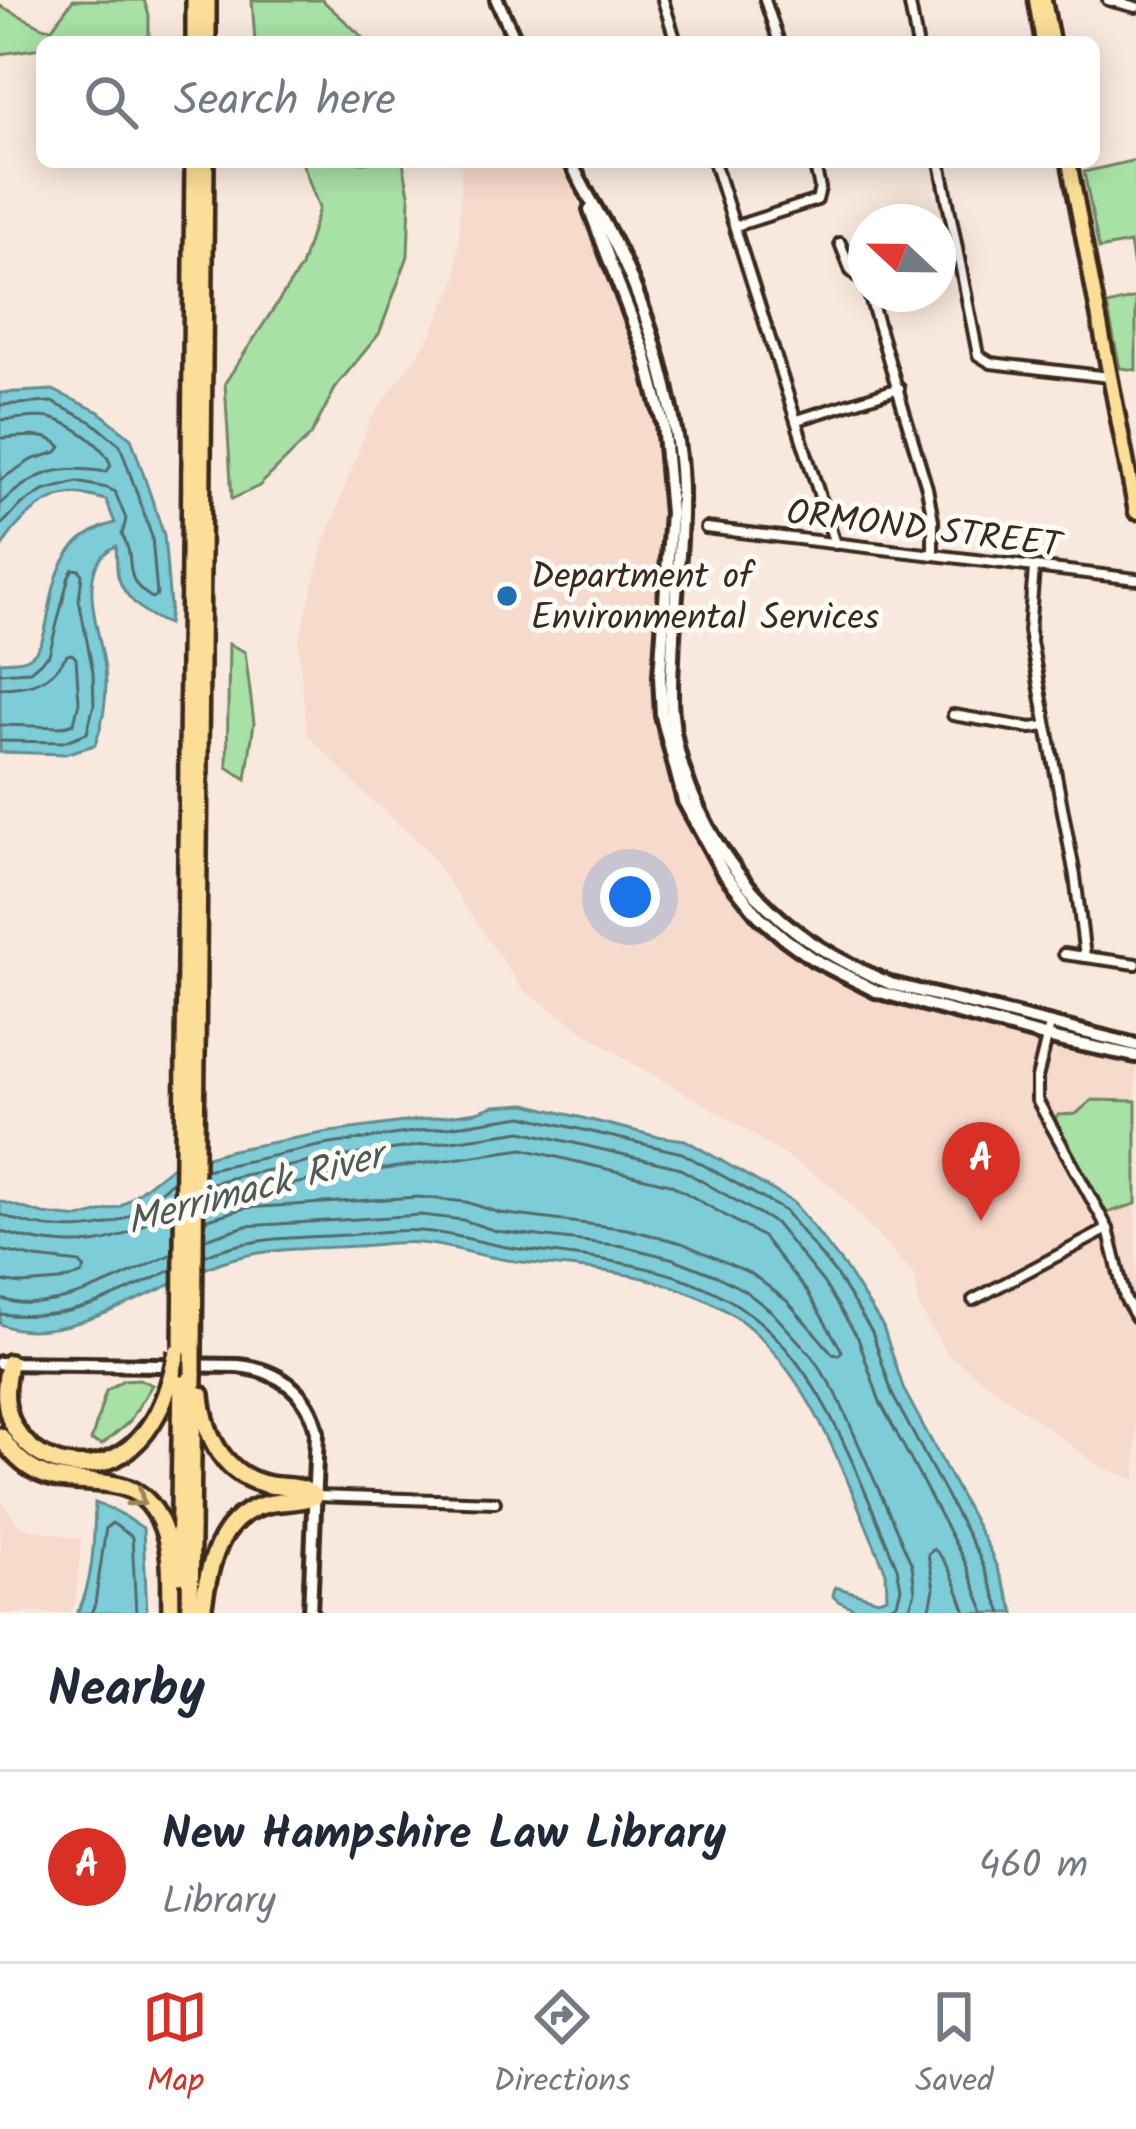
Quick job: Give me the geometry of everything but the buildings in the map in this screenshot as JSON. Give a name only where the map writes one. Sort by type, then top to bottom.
[{"type":"highway","points":[[195,36],[198,2]]},
{"type":"highway","points":[[198,2],[206,36]]},
{"type":"highway","points":[[174,1613],[189,1297],[194,168]]},
{"type":"highway","points":[[190,1132],[205,168]]},
{"type":"highway","points":[[5,1363],[5,1400],[20,1436],[44,1457],[74,1466],[106,1462],[134,1445],[187,1374]]},
{"type":"highway","points":[[187,1374],[221,1457],[251,1479],[304,1487],[314,1496],[258,1506],[235,1521],[210,1564],[202,1613]]},
{"type":"highway","points":[[187,1374],[190,1613]]},
{"type":"highway","points":[[0,1436],[17,1457],[40,1473],[112,1483],[146,1502],[159,1519],[168,1545],[174,1613]]},
{"type":"main road","points":[[1040,0],[1042,36]]},
{"type":"main road","points":[[1040,0],[1050,36]]},
{"type":"main road","points":[[1070,168],[1136,512]]},
{"type":"street","points":[[496,0],[513,36]]},
{"type":"street","points":[[663,0],[674,36]]},
{"type":"street","points":[[765,0],[777,36]]},
{"type":"street","points":[[909,0],[916,36]]},
{"type":"street","points":[[1108,0],[1136,7]]},
{"type":"street","points":[[574,168],[645,352],[663,423],[671,513],[660,676],[662,716],[684,801],[710,852],[759,916],[813,959],[845,977],[900,1000],[1136,1045]]},
{"type":"street","points":[[716,168],[835,544]]},
{"type":"street","points":[[736,226],[817,200],[820,188],[815,168]]},
{"type":"street","points":[[941,168],[978,355],[992,363],[1110,377]]},
{"type":"street","points":[[840,243],[848,266]]},
{"type":"street","points":[[875,312],[927,488],[933,555]]},
{"type":"street","points":[[797,420],[898,388]]},
{"type":"street","name":"ORMOND STREET","points":[[706,528],[1136,579]]},
{"type":"street","points":[[1034,567],[1029,632],[1085,957]]},
{"type":"street","points":[[953,715],[1031,728],[1046,726]]},
{"type":"street","points":[[1064,954],[1136,964]]},
{"type":"street","points":[[1048,1030],[1136,1056]]},
{"type":"street","points":[[1048,1030],[1037,1100],[1108,1229],[1125,1298],[1136,1317]]},
{"type":"street","points":[[974,1300],[1108,1229]]},
{"type":"street","points":[[5,1363],[238,1366],[271,1374],[294,1388],[315,1422],[317,1449],[310,1613]]},
{"type":"street","points":[[314,1496],[495,1502]]},
{"type":"shaded area","points":[[462,168],[564,168],[642,354],[657,437],[664,451],[667,512],[655,700],[674,786],[695,836],[751,914],[786,946],[849,985],[905,1007],[1136,1064],[1136,1480],[1099,1466],[946,1353],[918,1305],[915,1276],[834,1188],[523,990],[425,848],[307,734],[298,643],[324,544],[370,420],[430,337],[457,277]]},
{"type":"shaded area","points":[[0,1497],[19,1526],[81,1539],[76,1602],[70,1613],[0,1613]]},
{"type":"green space","points":[[73,0],[144,0],[149,15],[149,36],[36,36],[36,49],[0,54],[0,6],[52,28]]},
{"type":"green space","points":[[252,0],[322,0],[361,36],[255,36]]},
{"type":"green space","points":[[1136,160],[1136,280],[1130,243],[1099,249],[1084,172]]},
{"type":"green space","points":[[304,168],[404,168],[410,199],[408,256],[379,334],[337,385],[311,435],[259,486],[232,499],[225,383],[301,267],[319,208]]},
{"type":"green space","points":[[1136,298],[1136,370],[1120,368],[1107,305]]},
{"type":"green space","points":[[229,644],[245,652],[254,723],[246,779],[227,767]]},
{"type":"green space","points":[[1092,1100],[1136,1101],[1136,1204],[1107,1213],[1055,1119],[1076,1114]]},
{"type":"green space","points":[[139,1379],[152,1385],[129,1422],[102,1445],[91,1441],[106,1391],[123,1380]]},
{"type":"water","points":[[53,390],[99,412],[131,438],[164,535],[168,624],[145,612],[126,592],[118,576],[116,546],[103,556],[92,584],[106,679],[95,745],[65,754],[0,752],[0,662],[25,659],[39,648],[59,571],[70,551],[88,535],[115,523],[106,500],[64,496],[31,512],[0,550],[0,393]]},
{"type":"water","name":"Merrimack River","points":[[526,1104],[685,1140],[793,1202],[844,1266],[883,1327],[904,1390],[990,1551],[1015,1613],[864,1613],[838,1601],[833,1596],[835,1587],[878,1600],[887,1597],[886,1572],[817,1416],[780,1359],[743,1322],[692,1293],[654,1281],[420,1243],[289,1249],[222,1262],[81,1322],[24,1330],[0,1324],[0,1201],[43,1214],[79,1218],[120,1207],[171,1167],[232,1150]]},
{"type":"water","points":[[95,1503],[143,1528],[147,1613],[77,1613],[90,1574]]},
{"type":"place","name":"Department of Environmental Services","points":[[507,596]]},
{"type":"place","name":"New Hampshire Law Library","points":[[981,1221]]}]
